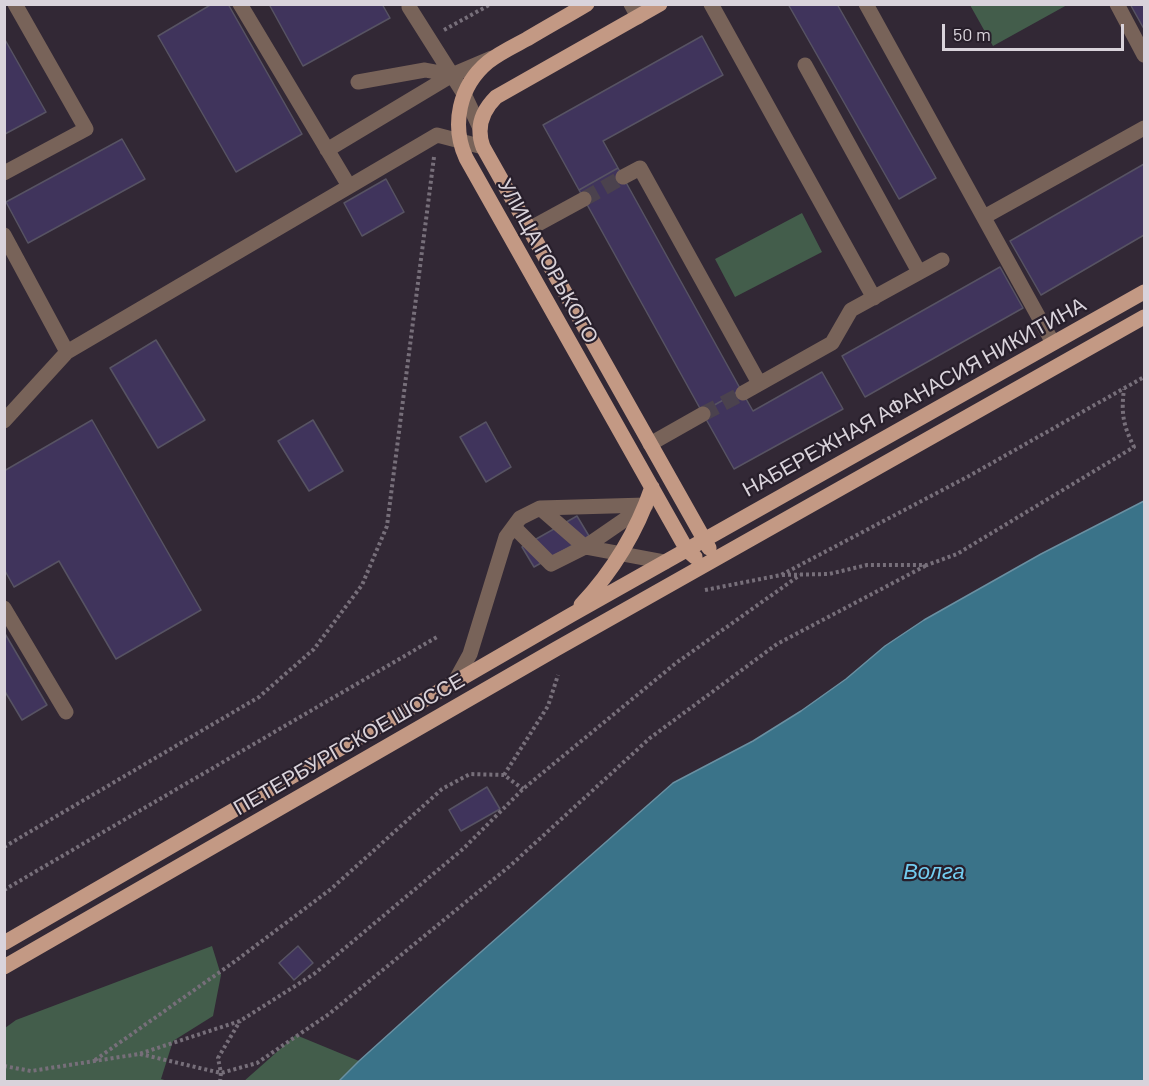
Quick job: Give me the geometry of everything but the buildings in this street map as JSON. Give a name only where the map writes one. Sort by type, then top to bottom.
[{"type":"main road","name":"УЛИЦА ГОРЬКОГО","points":[[587,4],[496,56],[481,69],[464,94],[458,117],[460,141],[466,158],[687,550]]},
{"type":"main road","points":[[660,4],[634,11],[501,94],[488,106],[482,117],[480,128],[483,147],[715,558],[697,559],[687,550]]},
{"type":"main road","name":"НАБЕРЕЖНАЯ АФАНАСИЯ НИКИТИНА","points":[[704,540],[1144,292]]},
{"type":"main road","name":"НАБЕРЕЖНАЯ АФАНАСИЯ НИКИТИНА","points":[[715,558],[1144,317]]},
{"type":"main road","points":[[571,615],[597,586],[621,553],[646,505],[652,488]]},
{"type":"main road","name":"ПЕТЕРБУРГСКОЕ ШОССЕ","points":[[4,943],[704,540]]},
{"type":"main road","name":"ПЕТЕРБУРГСКОЕ ШОССЕ","points":[[4,967],[715,558]]},
{"type":"lane","points":[[4,173],[86,129],[15,4]]},
{"type":"lane","points":[[240,4],[349,186]]},
{"type":"lane","points":[[711,4],[874,298]]},
{"type":"lane","points":[[1117,4],[1144,55]]},
{"type":"lane","points":[[872,6],[1053,343]]},
{"type":"lane","points":[[410,7],[464,94],[480,128]]},
{"type":"lane","points":[[327,150],[452,75],[496,56]]},
{"type":"lane","points":[[805,64],[919,272]]},
{"type":"lane","points":[[358,82],[425,70],[452,75]]},
{"type":"lane","points":[[984,217],[1144,128]]},
{"type":"lane","points":[[4,421],[67,352],[437,135],[483,147]]},
{"type":"lane","points":[[623,177],[640,168],[759,383]]},
{"type":"lane","points":[[530,229],[584,199]]},
{"type":"lane","points":[[4,235],[67,352]]},
{"type":"lane","points":[[743,393],[831,343],[851,310],[942,260]]},
{"type":"lane","points":[[650,444],[703,414]]},
{"type":"lane","points":[[454,683],[470,654],[506,537],[520,518],[540,508],[646,505]]},
{"type":"lane","points":[[514,527],[551,564],[585,547],[646,505]]},
{"type":"lane","points":[[540,508],[585,547],[665,562]]},
{"type":"lane","points":[[4,608],[66,712]]},
{"type":"path","points":[[429,39],[491,4]]},
{"type":"path","points":[[4,847],[259,697],[314,649],[362,585],[387,526],[437,135]]},
{"type":"path","points":[[781,575],[969,477],[1144,377]]},
{"type":"path","points":[[139,1054],[221,1073],[257,1063],[329,1014],[511,865],[650,738],[777,644],[927,565],[957,554],[1134,447],[1125,428],[1122,410],[1124,389]]},
{"type":"path","points":[[705,590],[781,575],[829,574],[867,565],[927,565]]},
{"type":"path","points":[[4,1066],[31,1071],[139,1054],[240,1021],[314,974],[463,849],[523,789],[676,663],[800,574]]},
{"type":"path","points":[[4,890],[437,637]]},
{"type":"path","points":[[504,775],[548,706],[558,675]]},
{"type":"path","points":[[94,1061],[234,962],[331,888],[442,789],[470,774],[504,775],[523,789]]},
{"type":"path","points":[[220,1082],[218,1058],[240,1021]]},
{"type":"green space","points":[[970,5],[1067,5],[993,46]]},
{"type":"green space","points":[[802,213],[822,252],[735,297],[715,259]]},
{"type":"green space","points":[[212,946],[221,975],[213,1016],[173,1041],[161,1079],[168,1081],[5,1081],[5,1028],[16,1020]]},
{"type":"green space","points":[[296,1035],[359,1061],[339,1081],[243,1082]]},
{"type":"water","name":"Волга","points":[[1144,501],[1144,1081],[339,1081],[440,988],[673,783],[753,741],[801,711],[846,679],[885,646],[924,620],[1041,554]]},
{"type":"tunnel","points":[[584,199],[623,177]]},
{"type":"tunnel","points":[[703,414],[743,393]]}]
